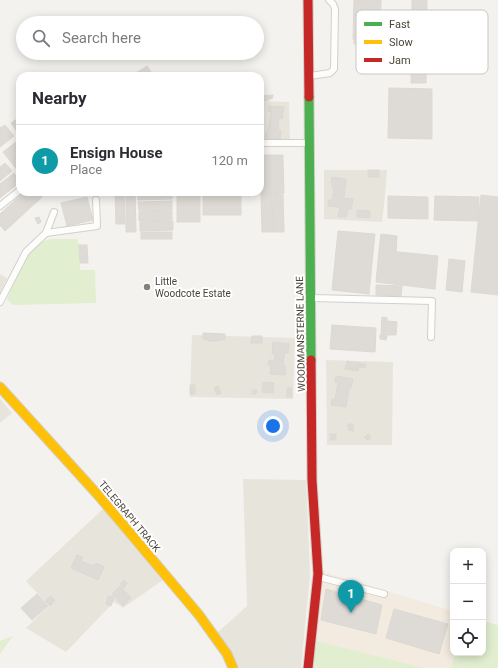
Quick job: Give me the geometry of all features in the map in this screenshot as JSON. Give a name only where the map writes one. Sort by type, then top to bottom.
[{"type":"street","name":"WOODMANSTERNE LANE","points":[[308,0],[312,480],[317,576],[308,668]]},
{"type":"street","name":"TELEGRAPH TRACK","points":[[0,387],[98,494],[199,615],[227,654],[233,668]]},
{"type":"lane","points":[[308,76],[330,73],[334,69],[335,9],[329,0]]},
{"type":"lane","points":[[264,143],[309,143]]},
{"type":"lane","points":[[0,206],[16,193]]},
{"type":"lane","points":[[46,233],[97,226],[96,200]]},
{"type":"lane","points":[[0,302],[26,252],[46,233],[54,212]]},
{"type":"lane","points":[[311,298],[432,301],[431,337]]},
{"type":"lane","points":[[317,576],[384,594]]},
{"type":"shaded area","points":[[264,101],[289,102],[290,141],[264,140]]},
{"type":"shaded area","points":[[324,170],[387,170],[382,222],[324,219]]},
{"type":"shaded area","points":[[0,274],[7,278],[0,293]]},
{"type":"shaded area","points":[[192,335],[295,338],[293,399],[190,397]]},
{"type":"shaded area","points":[[326,360],[393,362],[392,445],[327,445]]},
{"type":"shaded area","points":[[0,399],[12,413],[0,423]]},
{"type":"shaded area","points":[[243,479],[306,480],[310,574],[301,668],[238,668],[218,632],[247,606]]},
{"type":"shaded area","points":[[103,509],[163,580],[123,608],[114,602],[66,652],[26,628],[49,606],[26,581]]},
{"type":"shaded area","points":[[324,572],[450,610],[450,656],[454,656],[451,668],[425,668],[316,641]]},
{"type":"green space","points":[[50,239],[77,239],[79,245],[80,270],[95,270],[96,303],[13,305],[7,299],[30,252],[41,242]]},
{"type":"green space","points":[[486,622],[498,625],[498,668],[451,668],[454,656],[486,656]]},
{"type":"green space","points":[[13,636],[0,654],[0,641]]},
{"type":"green space","points":[[316,641],[425,668],[311,668]]},
{"type":"building","points":[[354,0],[381,0],[381,10],[356,10],[356,44],[354,44]]},
{"type":"building","points":[[412,0],[427,0],[427,10],[412,10]]},
{"type":"building","points":[[147,66],[151,72],[138,72]]},
{"type":"building","points":[[411,74],[426,74],[426,83],[411,83]]},
{"type":"building","points":[[389,88],[432,89],[432,139],[388,138]]},
{"type":"building","points":[[273,95],[273,98],[264,101],[264,96]]},
{"type":"building","points":[[269,106],[284,107],[282,119],[279,118],[278,130],[281,130],[280,139],[265,138],[266,132],[268,132],[271,112],[268,111]]},
{"type":"building","points":[[16,120],[16,130],[11,123]]},
{"type":"building","points":[[5,125],[14,136],[0,147],[0,128]]},
{"type":"building","points":[[16,142],[16,168],[3,152]]},
{"type":"building","points":[[264,155],[283,155],[283,160],[264,160]]},
{"type":"building","points":[[264,160],[283,160],[284,193],[264,194]]},
{"type":"building","points":[[5,163],[12,171],[0,181],[0,167]]},
{"type":"building","points":[[368,170],[379,170],[379,177],[368,177]]},
{"type":"building","points":[[14,173],[16,176],[16,185],[0,198],[0,184]]},
{"type":"building","points":[[332,177],[346,179],[344,198],[353,199],[351,209],[348,209],[346,217],[338,217],[340,207],[328,206],[328,200],[332,200],[334,189],[332,189],[332,184],[334,185],[335,183],[331,183]]},
{"type":"building","points":[[264,194],[272,194],[273,232],[262,232],[261,196],[264,196]]},
{"type":"building","points":[[273,194],[283,194],[284,232],[273,232]]},
{"type":"building","points":[[481,195],[498,197],[498,295],[471,292]]},
{"type":"building","points":[[20,196],[42,197],[5,231],[0,225],[0,214]]},
{"type":"building","points":[[115,196],[124,196],[125,224],[116,224]]},
{"type":"building","points":[[126,196],[135,196],[136,232],[126,232]]},
{"type":"building","points":[[138,196],[172,196],[172,199],[138,200]]},
{"type":"building","points":[[177,196],[200,196],[200,222],[177,222]]},
{"type":"building","points":[[203,196],[241,196],[241,215],[203,215]]},
{"type":"building","points":[[388,196],[428,197],[428,219],[388,218]]},
{"type":"building","points":[[435,196],[479,197],[478,221],[434,220]]},
{"type":"building","points":[[87,197],[93,220],[67,226],[61,203]]},
{"type":"building","points":[[172,201],[172,210],[139,211],[138,202]]},
{"type":"building","points":[[357,210],[370,211],[370,218],[357,217]]},
{"type":"building","points":[[172,211],[172,220],[139,221],[139,212]]},
{"type":"building","points":[[39,217],[41,222],[38,224],[35,218]]},
{"type":"building","points":[[173,221],[173,230],[140,231],[140,222]]},
{"type":"building","points":[[338,231],[375,234],[369,294],[332,290]]},
{"type":"building","points":[[141,232],[172,232],[172,239],[141,239]]},
{"type":"building","points":[[381,234],[397,236],[396,252],[379,250]]},
{"type":"building","points":[[79,245],[87,245],[88,263],[80,263]]},
{"type":"building","points":[[379,250],[438,256],[435,289],[376,282]]},
{"type":"building","points":[[449,259],[465,261],[462,292],[446,290]]},
{"type":"building","points":[[376,285],[402,286],[401,296],[376,295]]},
{"type":"building","points":[[382,317],[387,318],[387,321],[397,322],[396,335],[381,335]]},
{"type":"building","points":[[332,325],[376,328],[375,352],[330,349]]},
{"type":"building","points":[[203,333],[225,334],[225,340],[208,341],[203,339]]},
{"type":"building","points":[[380,335],[387,336],[386,340],[380,339]]},
{"type":"building","points":[[252,336],[262,336],[262,343],[251,343]]},
{"type":"building","points":[[273,342],[289,344],[288,353],[285,353],[283,363],[286,368],[285,375],[270,374],[271,365],[268,365],[269,360],[274,361],[275,354],[272,354]]},
{"type":"building","points":[[347,361],[360,363],[358,371],[345,369]]},
{"type":"building","points":[[360,363],[366,364],[365,368],[359,367]]},
{"type":"building","points":[[336,376],[353,379],[351,388],[349,388],[346,407],[331,405],[332,399],[335,399],[338,382],[335,382]]},
{"type":"building","points":[[263,382],[274,383],[273,393],[262,392]]},
{"type":"building","points":[[190,385],[195,385],[195,394],[190,394]]},
{"type":"building","points":[[218,386],[221,393],[217,395],[214,388]]},
{"type":"building","points":[[287,388],[292,388],[292,397],[287,397]]},
{"type":"building","points":[[252,390],[257,390],[256,394],[252,394]]},
{"type":"building","points":[[348,424],[353,424],[353,431],[348,430]]},
{"type":"building","points":[[330,434],[336,434],[336,440],[330,440]]},
{"type":"building","points":[[369,434],[371,438],[367,440],[364,437]]},
{"type":"building","points":[[77,555],[83,557],[81,561],[93,566],[96,563],[104,567],[98,580],[71,568]]},
{"type":"building","points":[[124,580],[127,583],[124,588],[120,584]]},
{"type":"building","points":[[120,586],[131,598],[123,606],[112,594]]},
{"type":"building","points":[[326,589],[382,605],[376,634],[321,620]]},
{"type":"building","points":[[37,594],[48,606],[32,620],[21,608]]},
{"type":"building","points":[[51,596],[55,600],[50,606],[45,601]]},
{"type":"building","points":[[108,596],[114,597],[111,606],[106,604]]},
{"type":"building","points":[[394,609],[448,624],[439,654],[386,638]]},
{"type":"traffic: fast","points":[[309,97],[311,360]]},
{"type":"traffic: slow","points":[[0,387],[98,495],[199,615],[227,654],[233,668]]},
{"type":"traffic: jam","points":[[308,0],[309,97]]},
{"type":"traffic: jam","points":[[308,668],[318,574],[312,480],[311,360]]},
{"type":"place","name":"Little Woodcote Estate","points":[[147,287]]},
{"type":"place","name":"Ensign House","points":[[351,613]]}]
